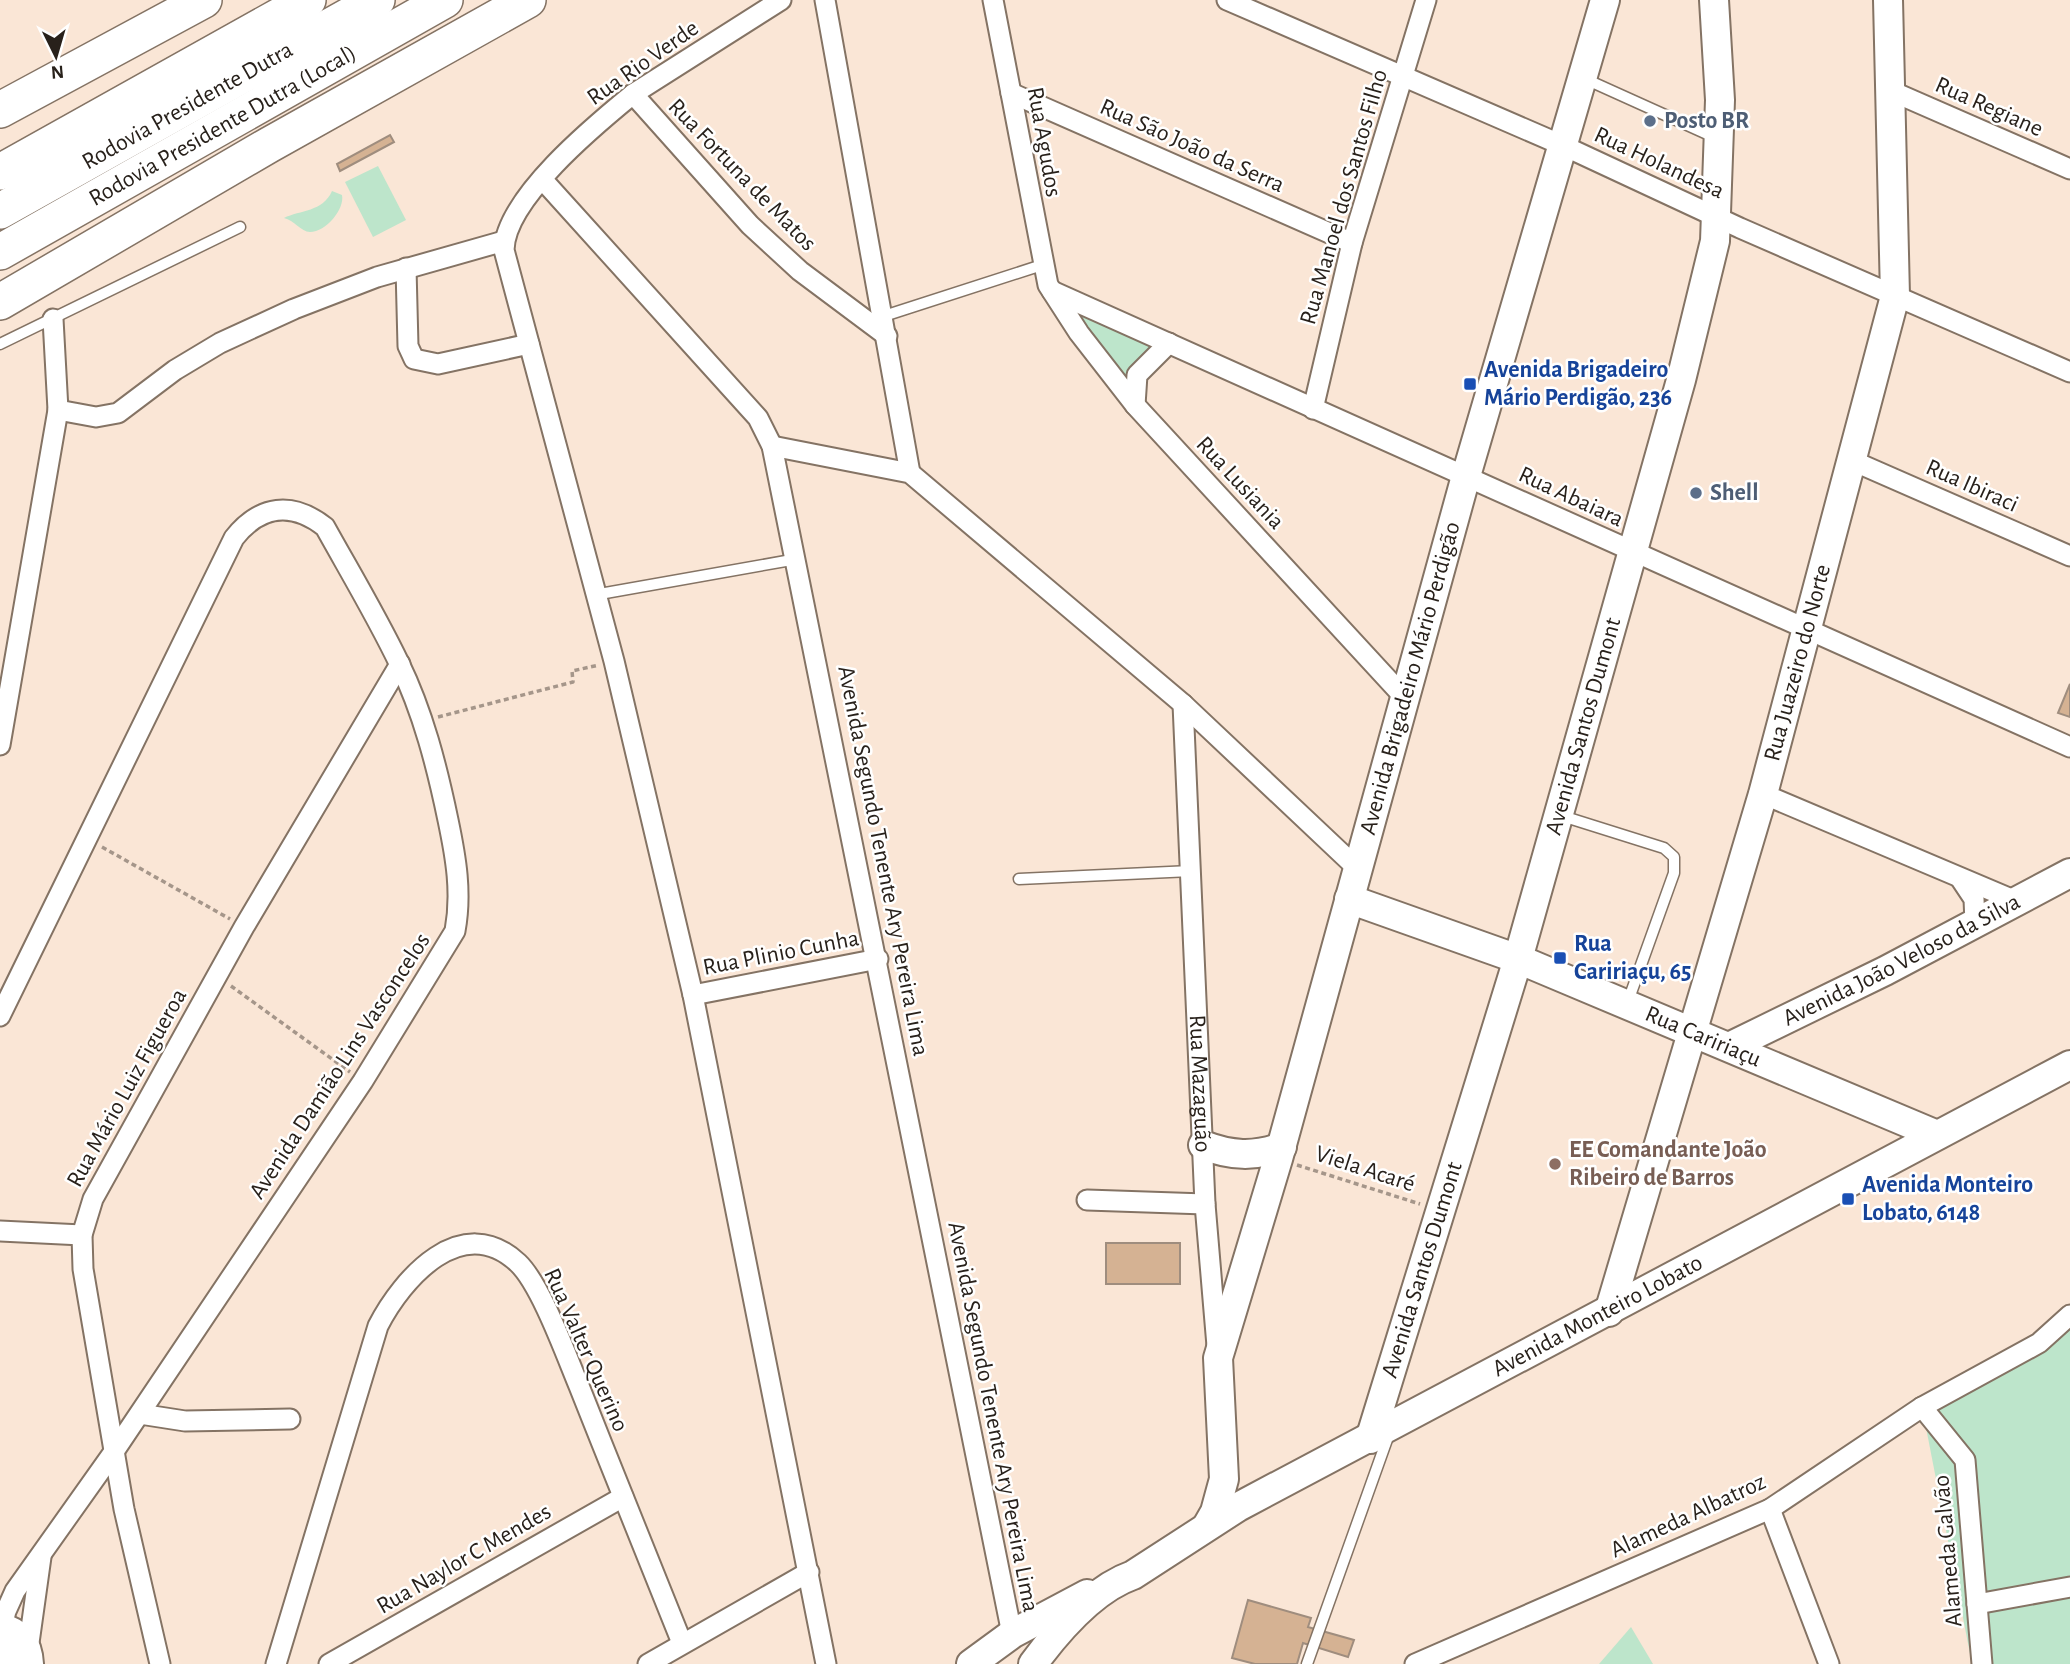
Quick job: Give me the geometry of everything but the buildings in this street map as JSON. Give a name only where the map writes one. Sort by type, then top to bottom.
[{"type":"highway","points":[[0,110],[204,0]]},
{"type":"highway","name":"Rodovia Presidente Dutra","points":[[0,172],[308,0]]},
{"type":"highway","name":"Rodovia Presidente Dutra","points":[[0,211],[377,0]]},
{"type":"highway","name":"Rodovia Presidente Dutra (Local)","points":[[0,251],[445,0]]},
{"type":"highway","points":[[0,302],[528,0]]},
{"type":"highway","points":[[0,286],[149,216]]},
{"type":"main road","name":"Avenida Brigadeiro Mário Perdigão","points":[[1218,1358],[1280,1153],[1466,476],[1605,0]]},
{"type":"main road","name":"Avenida Santos Dumont","points":[[1381,1433],[1442,1212],[1518,959],[1634,552],[1681,380],[1715,241],[1720,140],[1714,0]]},
{"type":"main road","name":"Rua Juazeiro do Norte","points":[[1608,1312],[1694,1032],[1763,794],[1804,631],[1853,461],[1895,296],[1888,0]]},
{"type":"main road","name":"Avenida João Veloso da Silva","points":[[1731,1046],[2070,873]]},
{"type":"main road","name":"Rua Caririaçu","points":[[1349,899],[1518,959],[1731,1046],[1937,1135]]},
{"type":"main road","points":[[1788,1071],[1786,1044],[1795,1015]]},
{"type":"main road","name":"Avenida Monteiro Lobato","points":[[1033,1664],[1062,1629],[1124,1578],[1269,1491],[2070,1065]]},
{"type":"main road","points":[[1203,1145],[1221,1152],[1254,1155],[1280,1153]]},
{"type":"main road","name":"Rua Mazaguão","points":[[1207,1527],[1221,1496],[1225,1461],[1218,1358]]},
{"type":"main road","points":[[1225,1461],[1237,1480],[1257,1490],[1269,1491]]},
{"type":"main road","points":[[971,1664],[1012,1634],[1064,1604],[1124,1578]]},
{"type":"main road","name":"Avenida Monteiro Lobato","points":[[1046,1664],[1123,1589],[1124,1578]]},
{"type":"main road","points":[[0,1627],[22,1638],[22,1659],[0,1656]]},
{"type":"street","name":"Rua Rio Verde","points":[[504,241],[524,202],[561,157],[632,94],[781,0]]},
{"type":"street","points":[[825,0],[884,316],[910,473]]},
{"type":"street","name":"Rua Agudos","points":[[993,0],[1042,265],[1052,290]]},
{"type":"street","name":"Rua Holandesa","points":[[1227,0],[1250,5],[1717,217],[2070,372]]},
{"type":"street","name":"Rua Manoel dos Santos Filho","points":[[1313,409],[1352,243],[1426,0]]},
{"type":"street","name":"Rua Regiane","points":[[1889,90],[2070,169]]},
{"type":"street","name":"Rua São João da Serra","points":[[1011,93],[1352,243]]},
{"type":"street","name":"Rua Fortuna de Matos","points":[[632,94],[750,225],[800,271],[887,336]]},
{"type":"street","name":"Avenida Segundo Tenente Ary Pereira Lima","points":[[542,179],[758,418],[772,446],[878,959],[965,1414],[1012,1634]]},
{"type":"street","points":[[58,410],[96,417],[118,413],[175,370],[220,343],[294,309],[406,268],[504,241],[506,263],[614,661],[693,995],[826,1664]]},
{"type":"street","points":[[406,268],[408,346],[414,359],[438,364],[529,344]]},
{"type":"street","name":"Rua Abaiara","points":[[1052,290],[1804,631],[2070,747]]},
{"type":"street","name":"Rua Lusiania","points":[[1052,290],[1135,405],[1405,698]]},
{"type":"street","points":[[0,745],[58,410],[53,319]]},
{"type":"street","points":[[1135,405],[1138,376],[1169,343]]},
{"type":"street","points":[[772,446],[910,473],[1183,704],[1358,869]]},
{"type":"street","name":"Rua Ibiraci","points":[[1853,461],[2070,556]]},
{"type":"street","name":"Avenida Damião Lins Vasconcelos","points":[[0,1016],[227,550],[245,524],[259,516],[293,509],[309,514],[325,527],[400,664],[423,720],[449,826],[460,904],[455,931],[363,1081],[140,1414],[15,1591],[0,1627],[0,1635]]},
{"type":"street","name":"Rua Mário Luiz Figueroa","points":[[160,1664],[135,1563],[113,1453],[83,1269],[82,1235],[93,1199],[217,976],[400,664]]},
{"type":"street","name":"Rua Mazaguão","points":[[1183,704],[1205,1204],[1218,1358]]},
{"type":"street","points":[[1763,794],[2015,901]]},
{"type":"street","points":[[1960,878],[1974,899],[1975,923]]},
{"type":"street","name":"Rua Plinio Cunha","points":[[693,995],[878,959]]},
{"type":"street","points":[[1087,1200],[1205,1204]]},
{"type":"street","points":[[0,1231],[82,1235]]},
{"type":"street","name":"Rua Valter Querino","points":[[276,1664],[378,1326],[394,1295],[443,1251],[469,1245],[496,1248],[519,1263],[537,1294],[563,1347],[682,1643]]},
{"type":"street","name":"Alameda Albatroz","points":[[1415,1664],[1770,1509],[1922,1408],[2039,1343],[2070,1315]]},
{"type":"street","name":"Alameda Galvão","points":[[1922,1408],[1965,1460],[1982,1664]]},
{"type":"street","points":[[140,1414],[185,1421],[290,1419]]},
{"type":"street","name":"Rua Naylor C Mendes","points":[[329,1664],[623,1497]]},
{"type":"street","points":[[1770,1509],[1829,1664]]},
{"type":"street","points":[[22,1659],[43,1549]]},
{"type":"street","points":[[648,1664],[809,1572]]},
{"type":"street","points":[[1977,1604],[2070,1587]]},
{"type":"lane","points":[[1583,78],[1720,140]]},
{"type":"lane","points":[[0,344],[124,281],[240,227]]},
{"type":"lane","points":[[884,316],[1042,265]]},
{"type":"lane","points":[[594,595],[797,559]]},
{"type":"lane","points":[[1559,815],[1664,848],[1674,857],[1674,873],[1627,1004]]},
{"type":"lane","points":[[1019,879],[1191,871]]},
{"type":"lane","points":[[1307,1664],[1381,1433]]},
{"type":"path","points":[[423,720],[573,682],[572,671],[614,661]]},
{"type":"path","points":[[85,837],[244,928]]},
{"type":"path","points":[[217,976],[363,1081]]},
{"type":"path","name":"Viela Acaré","points":[[1280,1153],[1442,1212]]},
{"type":"green space","points":[[378,166],[406,220],[373,237],[345,182]]},
{"type":"green space","points":[[332,191],[342,195],[341,207],[333,219],[322,228],[310,232],[284,218],[317,207]]},
{"type":"green space","points":[[1075,307],[1164,346],[1137,361],[1131,372],[1130,390]]},
{"type":"green space","points":[[2070,1318],[2070,1664],[1972,1664],[1922,1407]]},
{"type":"green space","points":[[1631,1627],[1653,1664],[1599,1664]]},
{"type":"place","name":"Posto BR","points":[[1650,121]]},
{"type":"place","name":"Avenida Brigadeiro Mário Perdigão, 236","points":[[1470,384]]},
{"type":"place","name":"Shell","points":[[1696,493]]},
{"type":"place","name":"Rua Caririaçu, 65","points":[[1560,958]]},
{"type":"place","name":"EE Comandante João Ribeiro de Barros","points":[[1555,1164]]},
{"type":"place","name":"Avenida Monteiro Lobato, 6148","points":[[1848,1199]]}]
